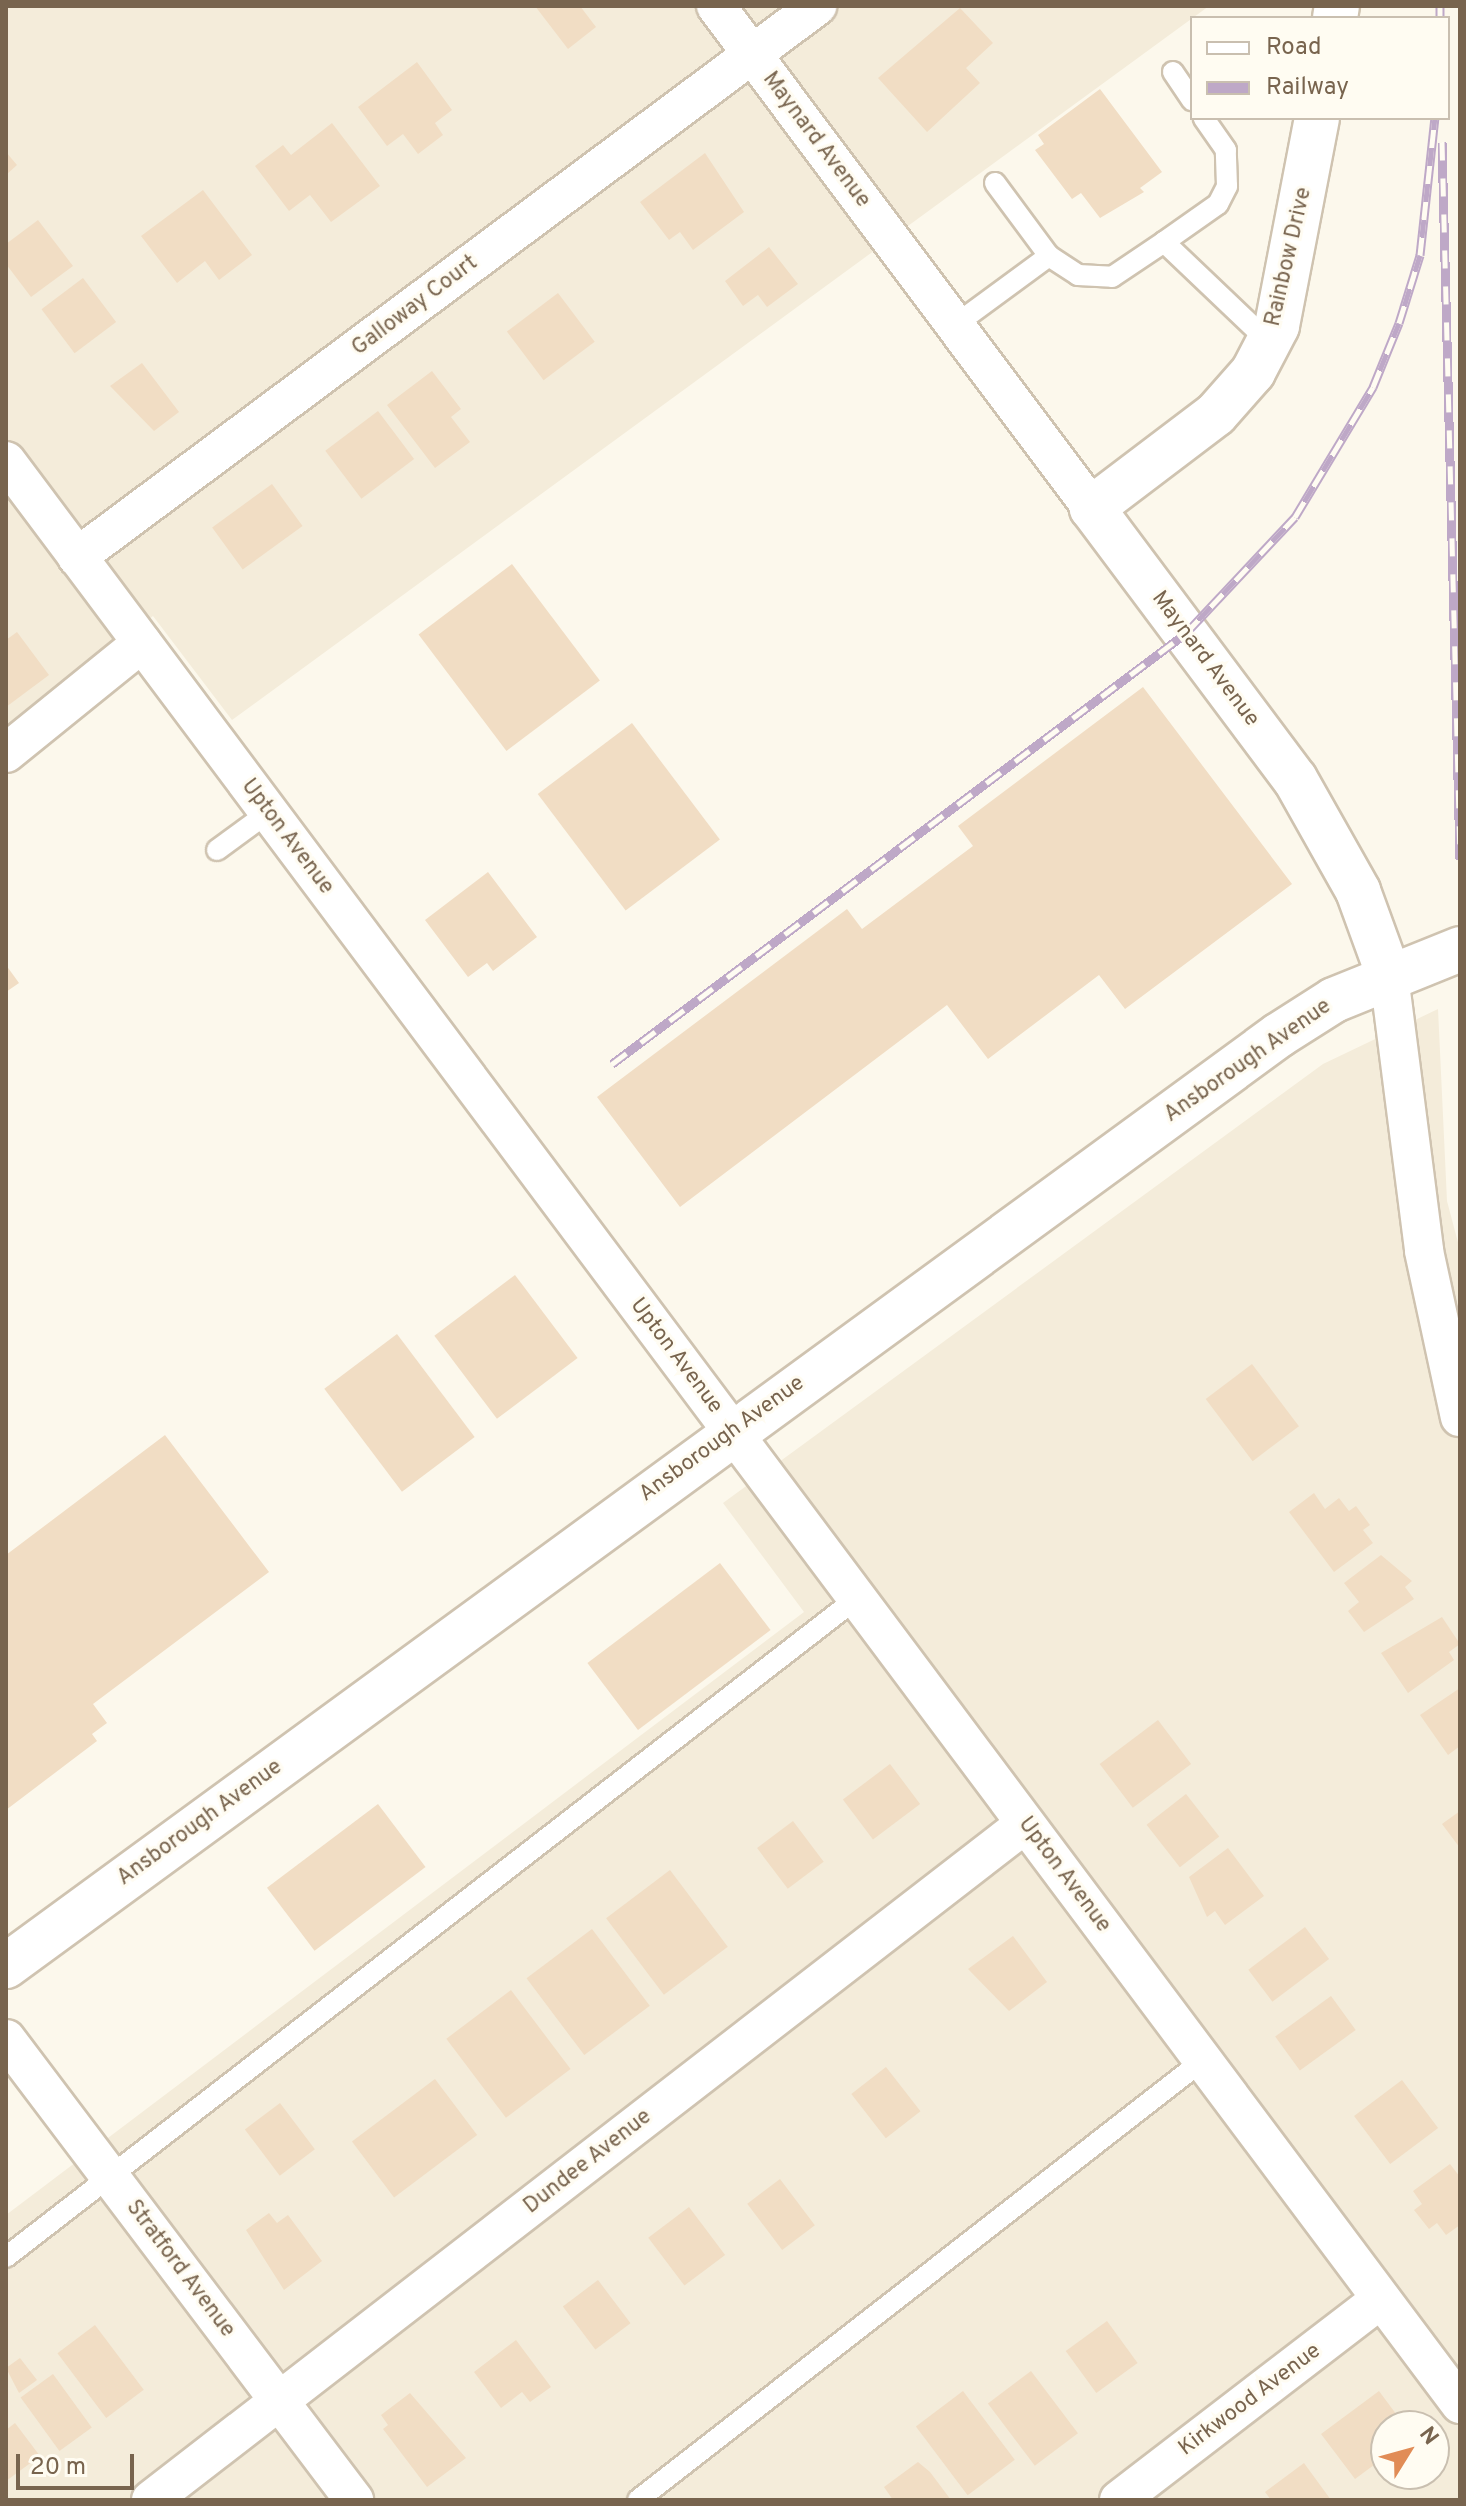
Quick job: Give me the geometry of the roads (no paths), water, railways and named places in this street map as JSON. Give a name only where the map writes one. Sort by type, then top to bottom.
[{"type":"main road","name":"Rainbow Drive","points":[[1092,508],[1216,414],[1269,342],[1291,270],[1317,120]]},
{"type":"main road","name":"Maynard Avenue","points":[[1092,508],[1295,779],[1358,891],[1389,976]]},
{"type":"main road","name":"Ansborough Avenue","points":[[6,1966],[732,1431],[1279,1035],[1389,976],[1460,949]]},
{"type":"street","name":"Maynard Avenue","points":[[716,6],[1092,508]]},
{"type":"street","name":"Galloway Court","points":[[77,557],[817,6]]},
{"type":"street","name":"Upton Avenue","points":[[6,461],[1460,2404]]},
{"type":"street","points":[[6,753],[142,643]]},
{"type":"street","name":"Maynard Avenue","points":[[1389,976],[1424,1251],[1460,1417]]},
{"type":"street","name":"Dundee Avenue","points":[[151,2500],[1025,1824]]},
{"type":"street","name":"Stratford Avenue","points":[[6,2039],[354,2500]]},
{"type":"street","name":"Kirkwood Avenue","points":[[1119,2500],[1381,2299]]},
{"type":"lane","points":[[1173,72],[1190,97]]},
{"type":"lane","points":[[995,183],[1049,256],[1078,275],[1112,277],[1218,204],[1227,186],[1226,150],[1205,120]]},
{"type":"lane","points":[[1164,242],[1269,342]]},
{"type":"lane","points":[[955,325],[1049,256]]},
{"type":"lane","points":[[217,850],[269,812]]},
{"type":"lane","points":[[6,2257],[857,1598]]},
{"type":"lane","points":[[638,2500],[1202,2061]]},
{"type":"railway","points":[[1440,6],[1440,16]]},
{"type":"railway","points":[[612,1064],[1186,633],[1295,517],[1373,387],[1399,323],[1420,255],[1435,120]]},
{"type":"railway","points":[[1442,142],[1460,860]]}]
